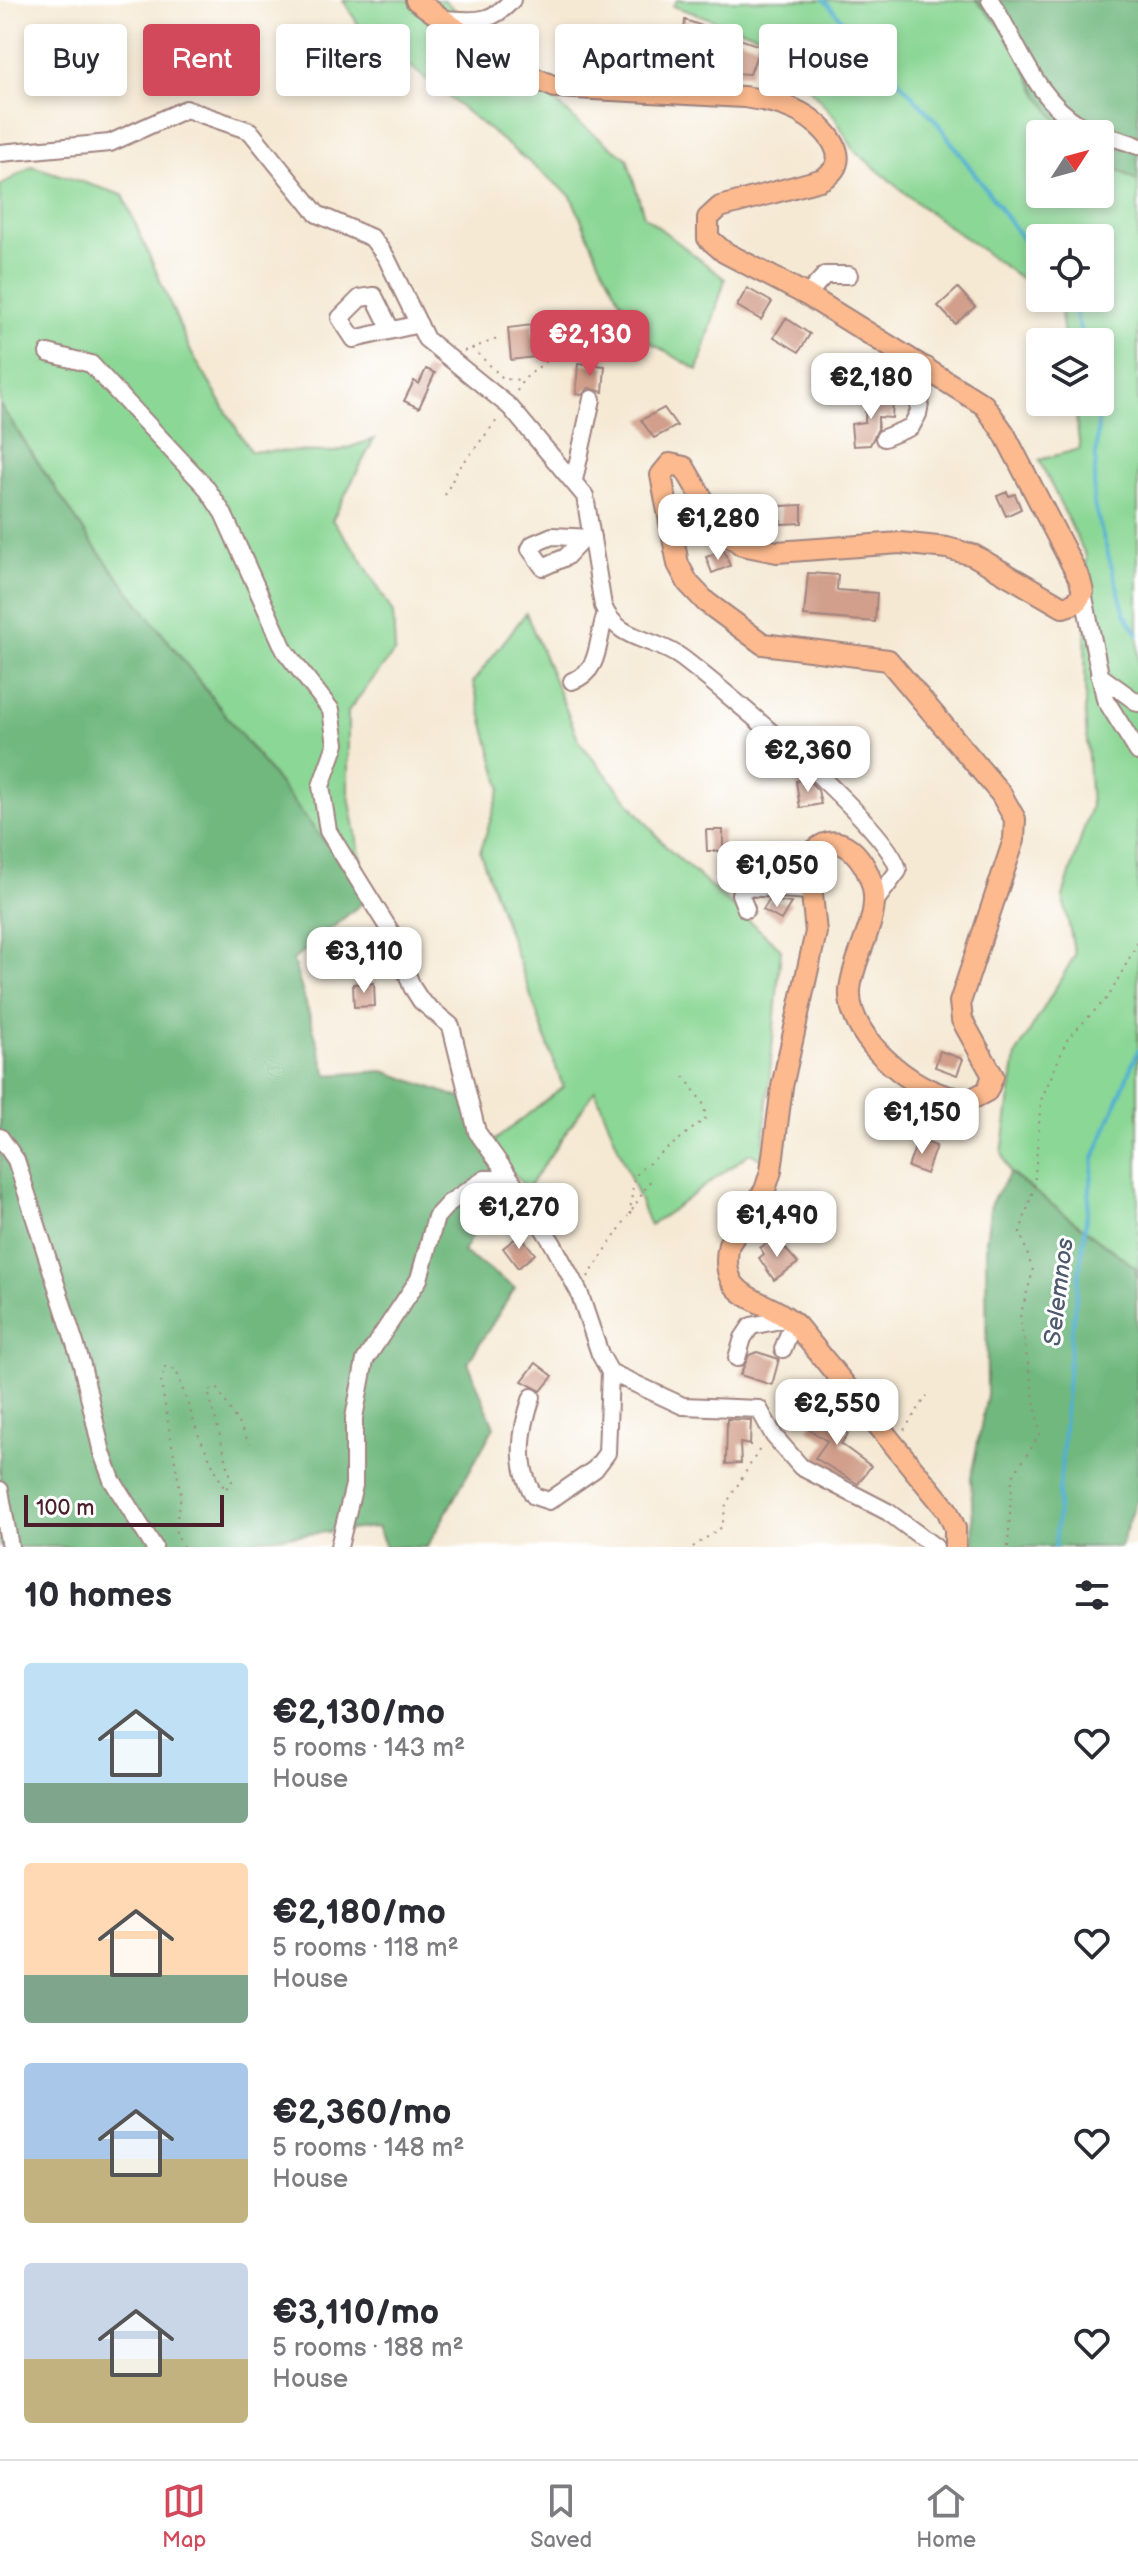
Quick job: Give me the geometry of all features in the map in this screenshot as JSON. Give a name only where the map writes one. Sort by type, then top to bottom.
[{"type":"main road","points":[[416,0],[509,67],[555,87],[744,97],[785,106],[813,121],[836,148],[839,160],[835,171],[820,180],[720,207],[706,224],[708,238],[724,252],[807,295],[971,394],[1004,433],[1083,592],[1069,606],[1056,605],[973,555],[947,548],[900,543],[818,552],[777,552],[742,545],[718,525],[684,467],[670,464],[662,472],[661,486],[678,564],[688,583],[706,602],[763,644],[888,660],[1012,809],[1016,827],[1014,840],[960,1002],[962,1020],[993,1076],[987,1091],[978,1098],[968,1100],[938,1093],[910,1079],[882,1055],[853,1015],[850,991],[853,973],[874,903],[869,871],[853,850],[837,842],[828,842],[815,850],[810,864],[816,932],[782,1087],[771,1171],[765,1190],[729,1244],[727,1254],[729,1275],[741,1293],[793,1322],[947,1510],[955,1528],[955,1547]]},
{"type":"street","points":[[441,19],[482,21],[499,15],[512,0]]},
{"type":"street","points":[[990,0],[1033,76],[1066,116],[1084,127],[1138,146]]},
{"type":"street","points":[[0,153],[110,143],[186,109],[241,125],[258,138],[317,214],[334,224],[364,234],[380,247],[426,339],[444,357],[510,407],[548,455],[574,480],[585,496],[587,539],[606,613],[619,629],[679,656],[746,708],[867,825],[898,866],[896,877],[874,903]]},
{"type":"street","points":[[807,295],[825,275],[849,275]]},
{"type":"street","points":[[390,328],[419,324]]},
{"type":"street","points":[[48,353],[91,364],[205,486],[223,513],[285,651],[331,710],[336,744],[321,786],[328,831],[392,934],[412,987],[421,1001],[451,1026],[477,1132],[519,1190],[579,1292],[600,1354],[610,1372],[607,1453],[595,1469],[549,1501],[534,1496],[524,1465],[522,1426],[532,1397]]},
{"type":"street","points":[[884,438],[911,427],[918,414],[927,366]]},
{"type":"street","points":[[574,480],[592,399]]},
{"type":"street","points":[[1083,592],[1099,675],[1112,713],[1138,752]]},
{"type":"street","points":[[572,681],[585,677],[592,669],[606,613]]},
{"type":"street","points":[[1099,675],[1138,703]]},
{"type":"street","points":[[746,909],[740,894],[744,887],[812,891]]},
{"type":"street","points":[[0,1137],[16,1160],[71,1331],[112,1480],[154,1547]]},
{"type":"street","points":[[339,1547],[354,1485],[355,1404],[365,1360],[419,1279],[436,1217],[449,1203],[485,1179],[500,1179],[519,1190]]},
{"type":"street","points":[[737,1358],[743,1338],[751,1326],[793,1322],[783,1349]]},
{"type":"street","points":[[610,1372],[683,1406],[759,1409],[774,1436],[801,1467],[903,1522],[935,1547]]},
{"type":"street","points":[[0,1490],[10,1547]]},
{"type":"street","points":[[903,1522],[912,1547]]},
{"type":"path","points":[[444,357],[500,338]]},
{"type":"path","points":[[472,348],[504,379],[523,380]]},
{"type":"path","points":[[445,495],[457,471],[510,407],[523,380],[546,361]]},
{"type":"path","points":[[1008,1547],[1012,1478],[1040,1434],[1020,1317],[1033,1271],[1020,1232],[1034,1187],[1041,1100],[1068,1038],[1109,996],[1138,942]]},
{"type":"path","points":[[630,1214],[633,1183],[638,1172],[706,1118],[704,1105],[684,1076]]},
{"type":"path","points":[[579,1292],[652,1178]]},
{"type":"path","points":[[183,1547],[175,1530],[181,1495],[161,1383],[165,1367],[176,1370],[199,1436],[225,1490],[232,1481],[208,1391],[218,1389],[250,1444]]},
{"type":"path","points":[[894,1445],[927,1396]]},
{"type":"path","points":[[693,1547],[722,1527],[726,1504],[764,1443],[774,1436]]},
{"type":"green space","points":[[343,0],[444,0],[470,24],[426,24],[426,79],[410,66],[410,24],[358,24]]},
{"type":"green space","points":[[677,0],[976,0],[1010,37],[1038,94],[1057,120],[1026,120],[1026,208],[1114,208],[1114,168],[1138,181],[1138,1279],[1136,1268],[1010,1173],[1002,1153],[1016,1055],[1075,955],[1063,896],[1091,806],[1085,709],[1086,556],[1039,460],[1080,449],[1076,416],[1114,416],[1114,328],[1063,328],[1061,312],[1114,312],[1114,224],[1026,224],[1026,282],[918,204],[854,150],[834,116],[816,96],[897,96],[897,24],[759,24],[759,35],[743,30],[743,24],[726,24],[673,6]]},
{"type":"green space","points":[[976,0],[1138,0],[1138,181],[1114,168],[1114,120],[1057,120],[1038,94],[1010,37]]},
{"type":"green space","points":[[539,87],[580,124],[627,158],[644,216],[725,279],[698,370],[639,336],[599,260],[571,196],[447,96],[539,96]]},
{"type":"green space","points":[[32,166],[123,195],[191,352],[250,451],[336,452],[374,439],[332,520],[357,552],[393,613],[395,651],[348,711],[348,791],[368,898],[91,542],[0,405],[0,186]]},
{"type":"green space","points":[[0,405],[91,542],[368,898],[293,960],[327,1075],[384,1071],[478,1104],[499,1183],[463,1252],[515,1288],[468,1362],[494,1427],[427,1547],[386,1547],[377,1527],[259,1539],[259,1547],[0,1547]]},
{"type":"green space","points":[[526,613],[580,743],[667,848],[781,949],[762,1160],[750,1153],[650,1226],[595,1090],[527,1189],[489,1145],[563,1087],[480,852],[501,788],[473,682]]},
{"type":"green space","points":[[1010,1173],[1136,1268],[1138,1496],[1120,1547],[974,1547],[971,1477],[987,1395],[986,1241],[991,1203]]},
{"type":"building","points":[[743,40],[759,46],[750,74],[743,74]]},
{"type":"building","points":[[747,288],[772,302],[761,320],[737,306]]},
{"type":"building","points":[[958,288],[975,307],[955,324],[938,306]]},
{"type":"building","points":[[786,318],[810,334],[799,352],[774,337]]},
{"type":"building","points":[[532,325],[533,338],[541,337],[543,356],[511,360],[508,328]]},
{"type":"building","points":[[578,363],[605,366],[603,392],[589,388],[582,395],[576,394]]},
{"type":"building","points":[[426,369],[435,373],[419,408],[404,401],[414,381],[419,384]]},
{"type":"building","points":[[866,399],[893,400],[892,418],[878,417],[878,429],[870,445],[853,446],[851,424],[865,422]]},
{"type":"building","points":[[664,408],[677,426],[654,438],[641,420]]},
{"type":"building","points":[[1007,492],[1009,496],[1015,494],[1021,509],[1006,516],[997,496]]},
{"type":"building","points":[[802,505],[802,523],[781,524],[780,506]]},
{"type":"building","points":[[724,550],[730,566],[712,573],[706,557]]},
{"type":"building","points":[[808,573],[838,575],[837,590],[877,593],[875,622],[804,616]]},
{"type":"building","points":[[807,779],[818,790],[821,804],[800,808],[796,781]]},
{"type":"building","points":[[706,830],[723,830],[723,851],[707,851]]},
{"type":"building","points":[[769,900],[791,903],[781,920],[763,910]]},
{"type":"building","points":[[374,983],[375,1006],[354,1007],[353,984]]},
{"type":"building","points":[[940,1051],[963,1059],[957,1075],[935,1067]]},
{"type":"building","points":[[918,1139],[936,1146],[926,1174],[908,1167]]},
{"type":"building","points":[[520,1235],[535,1254],[518,1268],[503,1248]]},
{"type":"building","points":[[775,1237],[798,1263],[774,1280],[759,1258],[764,1254],[760,1248]]},
{"type":"building","points":[[757,1352],[779,1359],[772,1385],[740,1375],[749,1355]]},
{"type":"building","points":[[536,1363],[553,1376],[541,1391],[522,1381]]},
{"type":"building","points":[[826,1400],[836,1407],[828,1420],[848,1434],[841,1444],[871,1466],[858,1484],[815,1458],[827,1441],[808,1429]]},
{"type":"building","points":[[727,1419],[751,1420],[750,1445],[740,1443],[741,1463],[726,1464]]},
{"type":"waterway","name":"Selemnos","points":[[824,0],[936,121],[1026,244]]},
{"type":"waterway","name":"Selemnos","points":[[1075,312],[1080,328]]},
{"type":"waterway","name":"Selemnos","points":[[1099,416],[1093,501],[1125,614],[1138,634]]},
{"type":"waterway","name":"Selemnos","points":[[1055,1547],[1071,1336],[1094,1158],[1138,1050]]}]
